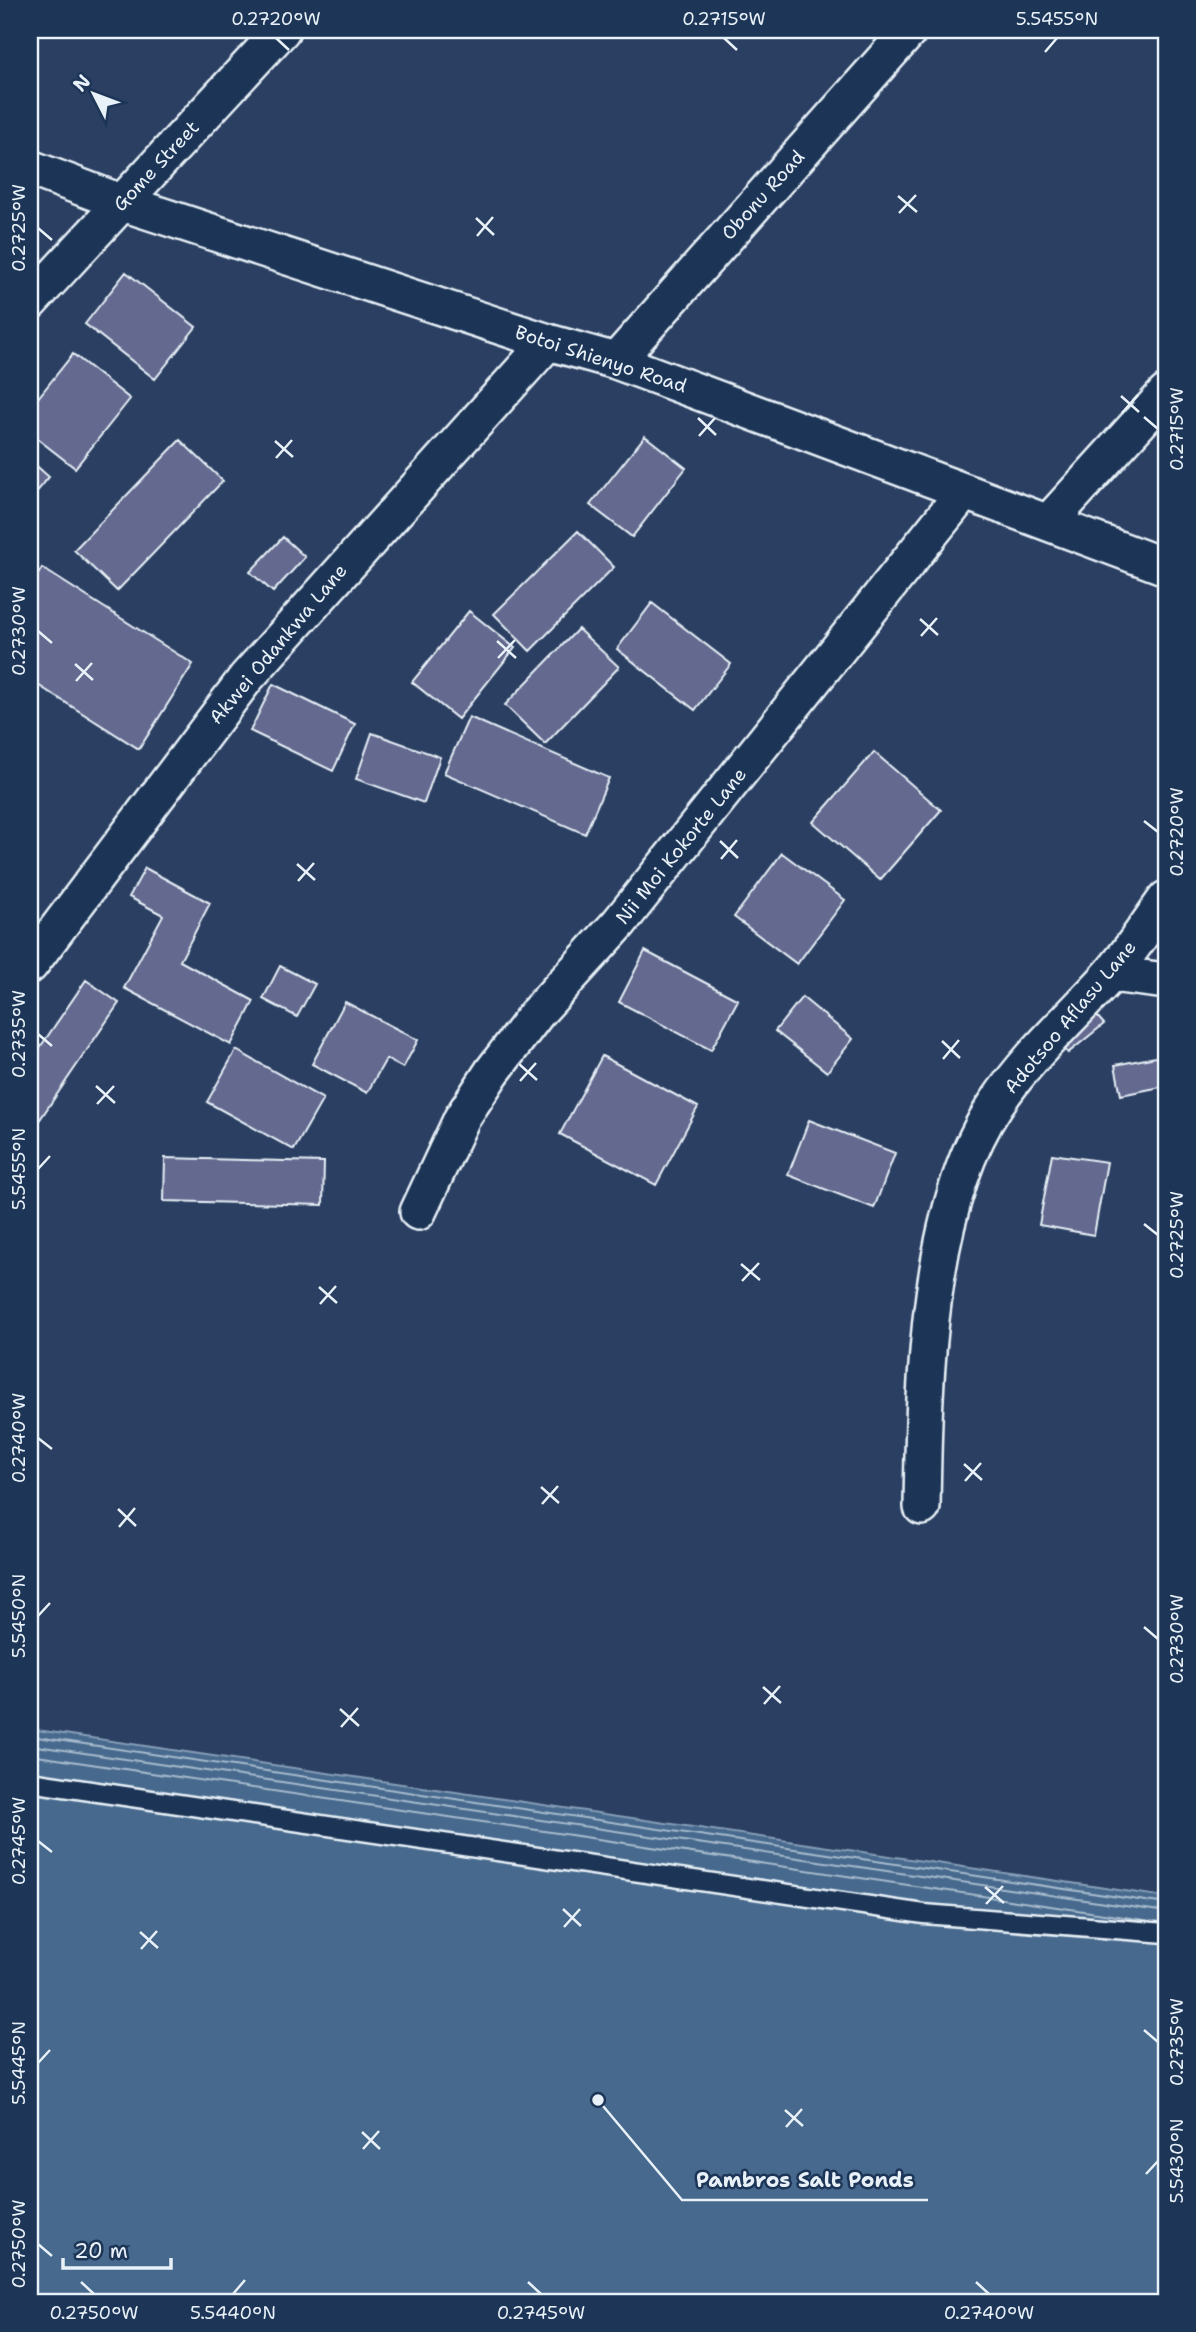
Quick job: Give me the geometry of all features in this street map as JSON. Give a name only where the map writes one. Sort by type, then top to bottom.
[{"type":"street","name":"Gome Street","points":[[30,302],[282,30]]},
{"type":"street","name":"Obonu Road","points":[[616,361],[910,30]]},
{"type":"street","name":"Botoi Shienyo Road","points":[[30,168],[123,203],[548,342],[616,361],[1166,567]]},
{"type":"street","name":"Akwei Odankwa Lane","points":[[30,965],[246,678],[548,342]]},
{"type":"street","points":[[1049,522],[1166,393]]},
{"type":"street","name":"Nii Moi Kokorte Lane","points":[[418,1212],[462,1118],[492,1072],[537,1013],[619,923],[964,492]]},
{"type":"street","name":"Adotsoo Aflasu Lane","points":[[922,1507],[924,1383],[951,1207],[966,1158],[996,1104],[1044,1044],[1111,974],[1166,899]]},
{"type":"street","points":[[1111,974],[1166,981]]},
{"type":"lane","points":[[30,1782],[924,1914],[1166,1933]]},
{"type":"water","points":[[30,1729],[1166,1897],[1166,2302],[30,2302]]},
{"type":"building","points":[[126,272],[196,327],[155,379],[85,324]]},
{"type":"building","points":[[73,354],[130,399],[75,468],[30,433],[30,408]]},
{"type":"building","points":[[645,436],[686,468],[632,537],[590,505]]},
{"type":"building","points":[[180,440],[223,481],[117,591],[74,550]]},
{"type":"building","points":[[30,460],[49,477],[30,500]]},
{"type":"building","points":[[578,531],[614,567],[530,651],[494,614]]},
{"type":"building","points":[[283,537],[305,557],[273,592],[250,572]]},
{"type":"building","points":[[42,568],[193,664],[139,749],[30,680],[30,587]]},
{"type":"building","points":[[652,603],[731,664],[695,710],[617,649]]},
{"type":"building","points":[[469,611],[515,648],[458,719],[412,682]]},
{"type":"building","points":[[578,629],[619,667],[545,744],[505,705]]},
{"type":"building","points":[[273,684],[355,724],[333,771],[250,731]]},
{"type":"building","points":[[469,717],[609,778],[585,834],[444,773]]},
{"type":"building","points":[[372,733],[440,757],[424,803],[356,779]]},
{"type":"building","points":[[874,752],[941,810],[880,880],[813,822]]},
{"type":"building","points":[[782,853],[845,900],[797,964],[734,917]]},
{"type":"building","points":[[145,868],[210,903],[180,961],[254,1001],[231,1045],[124,988],[163,915],[129,897]]},
{"type":"building","points":[[645,951],[738,1000],[711,1050],[619,1002]]},
{"type":"building","points":[[280,966],[315,984],[297,1017],[263,999]]},
{"type":"building","points":[[86,980],[119,1003],[30,1134],[30,1062]]},
{"type":"building","points":[[802,997],[853,1039],[827,1072],[775,1031]]},
{"type":"building","points":[[345,1002],[418,1040],[403,1068],[386,1059],[367,1093],[312,1064]]},
{"type":"building","points":[[1088,1006],[1104,1024],[1068,1053],[1053,1036]]},
{"type":"building","points":[[236,1050],[323,1099],[294,1150],[207,1102]]},
{"type":"building","points":[[1166,1055],[1166,1086],[1121,1095],[1115,1065]]},
{"type":"building","points":[[602,1056],[698,1107],[656,1185],[560,1134]]},
{"type":"building","points":[[809,1120],[895,1153],[874,1208],[788,1175]]},
{"type":"building","points":[[1052,1154],[1107,1162],[1094,1235],[1039,1225]]},
{"type":"building","points":[[165,1158],[324,1162],[323,1205],[164,1201]]},
{"type":"place","name":"Pambros Salt Ponds","points":[[598,2100]]}]
